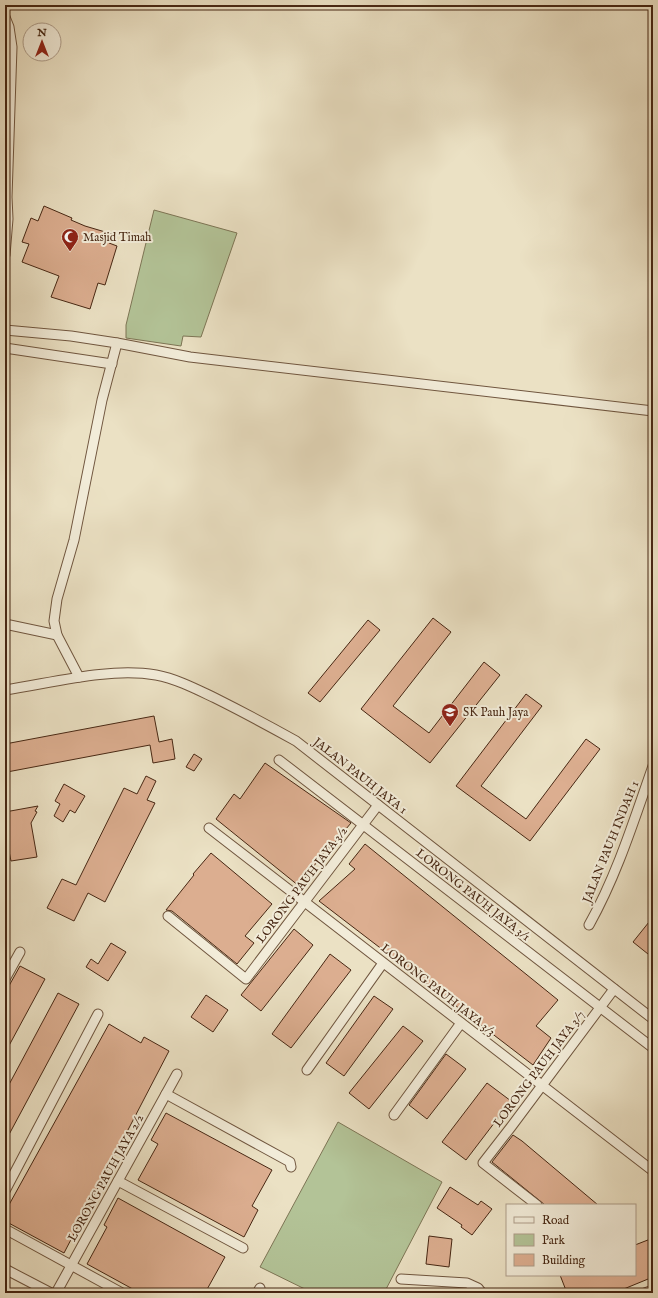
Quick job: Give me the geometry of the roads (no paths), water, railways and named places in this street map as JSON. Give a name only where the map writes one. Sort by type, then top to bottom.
[{"type":"street","points":[[5,17],[12,47],[8,136],[8,219],[5,255]]},
{"type":"street","points":[[5,330],[71,336],[190,357],[653,411]]},
{"type":"street","points":[[79,677],[56,635],[54,621],[56,598],[74,540],[102,400],[117,343]]},
{"type":"street","points":[[5,348],[112,364]]},
{"type":"street","points":[[5,624],[56,635]]},
{"type":"street","name":"JALAN PAUH JAYA 1","points":[[5,690],[79,677],[119,673],[155,675],[182,682],[236,709],[296,741],[653,1019]]},
{"type":"street","name":"LORONG PAUH JAYA 3/1","points":[[279,760],[653,1048]]},
{"type":"street","name":"JALAN PAUH INDAH 1","points":[[589,925],[598,909],[614,872],[653,766]]},
{"type":"street","name":"LORONG PAUH JAYA 3/2","points":[[168,916],[246,979],[378,805]]},
{"type":"street","name":"LORONG PAUH JAYA 3/3","points":[[209,828],[653,1171]]},
{"type":"street","points":[[5,979],[20,952]]},
{"type":"street","points":[[307,1070],[384,963]]},
{"type":"street","name":"LORONG PAUH JAYA 3/7","points":[[536,1204],[483,1163],[614,989]]},
{"type":"street","points":[[5,1191],[98,1014]]},
{"type":"street","points":[[394,1115],[462,1023]]},
{"type":"street","name":"LORONG PAUH JAYA 2/2","points":[[56,1293],[177,1074]]},
{"type":"street","points":[[166,1094],[290,1162],[291,1167]]},
{"type":"street","points":[[118,1181],[243,1248]]},
{"type":"street","points":[[5,1229],[122,1293]]},
{"type":"street","points":[[5,1269],[51,1293]]},
{"type":"street","points":[[401,1279],[467,1284],[478,1288],[482,1293]]},
{"type":"street","points":[[645,1293],[653,1290]]},
{"type":"place","name":"Masjid Timah","points":[[70,252]]},
{"type":"place","name":"SK Pauh Jaya","points":[[450,727]]}]
